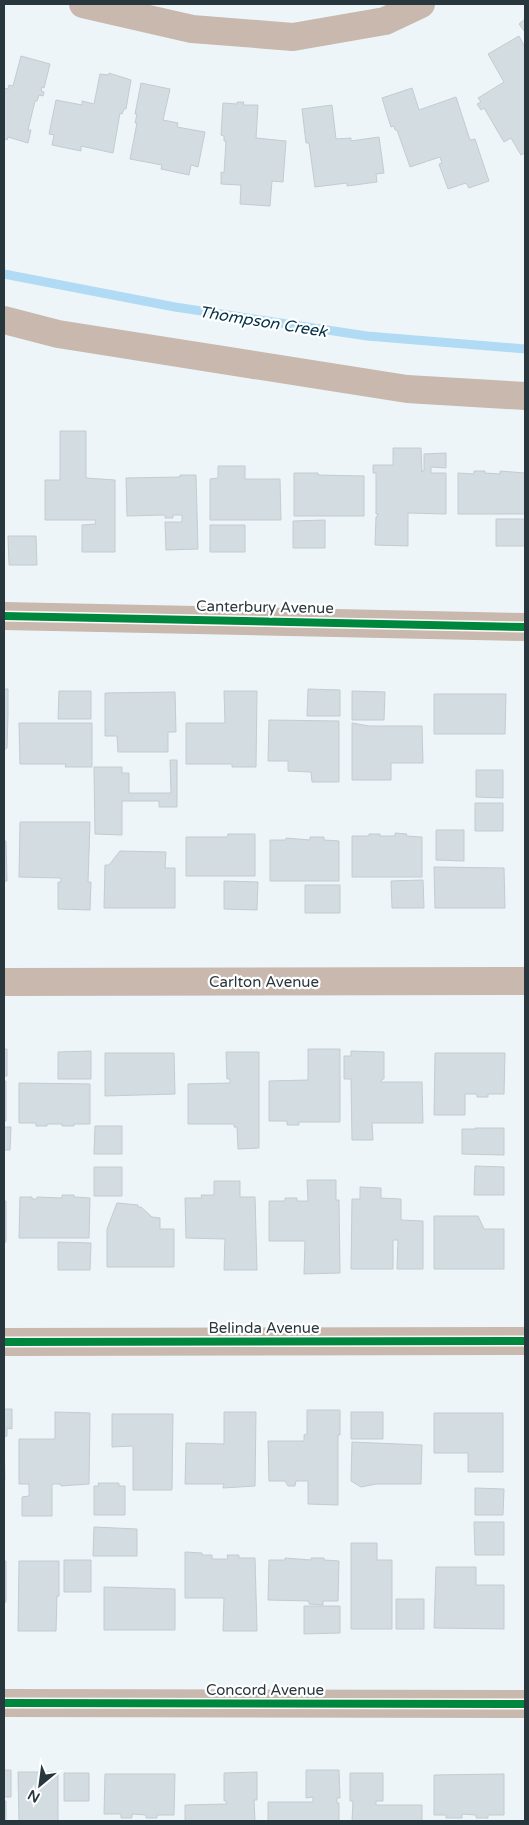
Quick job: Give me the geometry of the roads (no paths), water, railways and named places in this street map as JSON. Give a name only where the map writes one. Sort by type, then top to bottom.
[{"type":"street","points":[[83,4],[192,29],[293,37],[385,21],[420,4]]},
{"type":"street","points":[[4,320],[58,334],[407,389],[525,396]]},
{"type":"street","name":"Canterbury Avenue","points":[[4,616],[525,626]]},
{"type":"street","name":"Carlton Avenue","points":[[4,982],[525,981]]},
{"type":"street","name":"Belinda Avenue","points":[[4,1342],[525,1341]]},
{"type":"street","name":"Concord Avenue","points":[[4,1703],[525,1704]]},
{"type":"waterway","name":"Thompson Creek","points":[[4,274],[175,307],[367,336],[525,349]]}]
